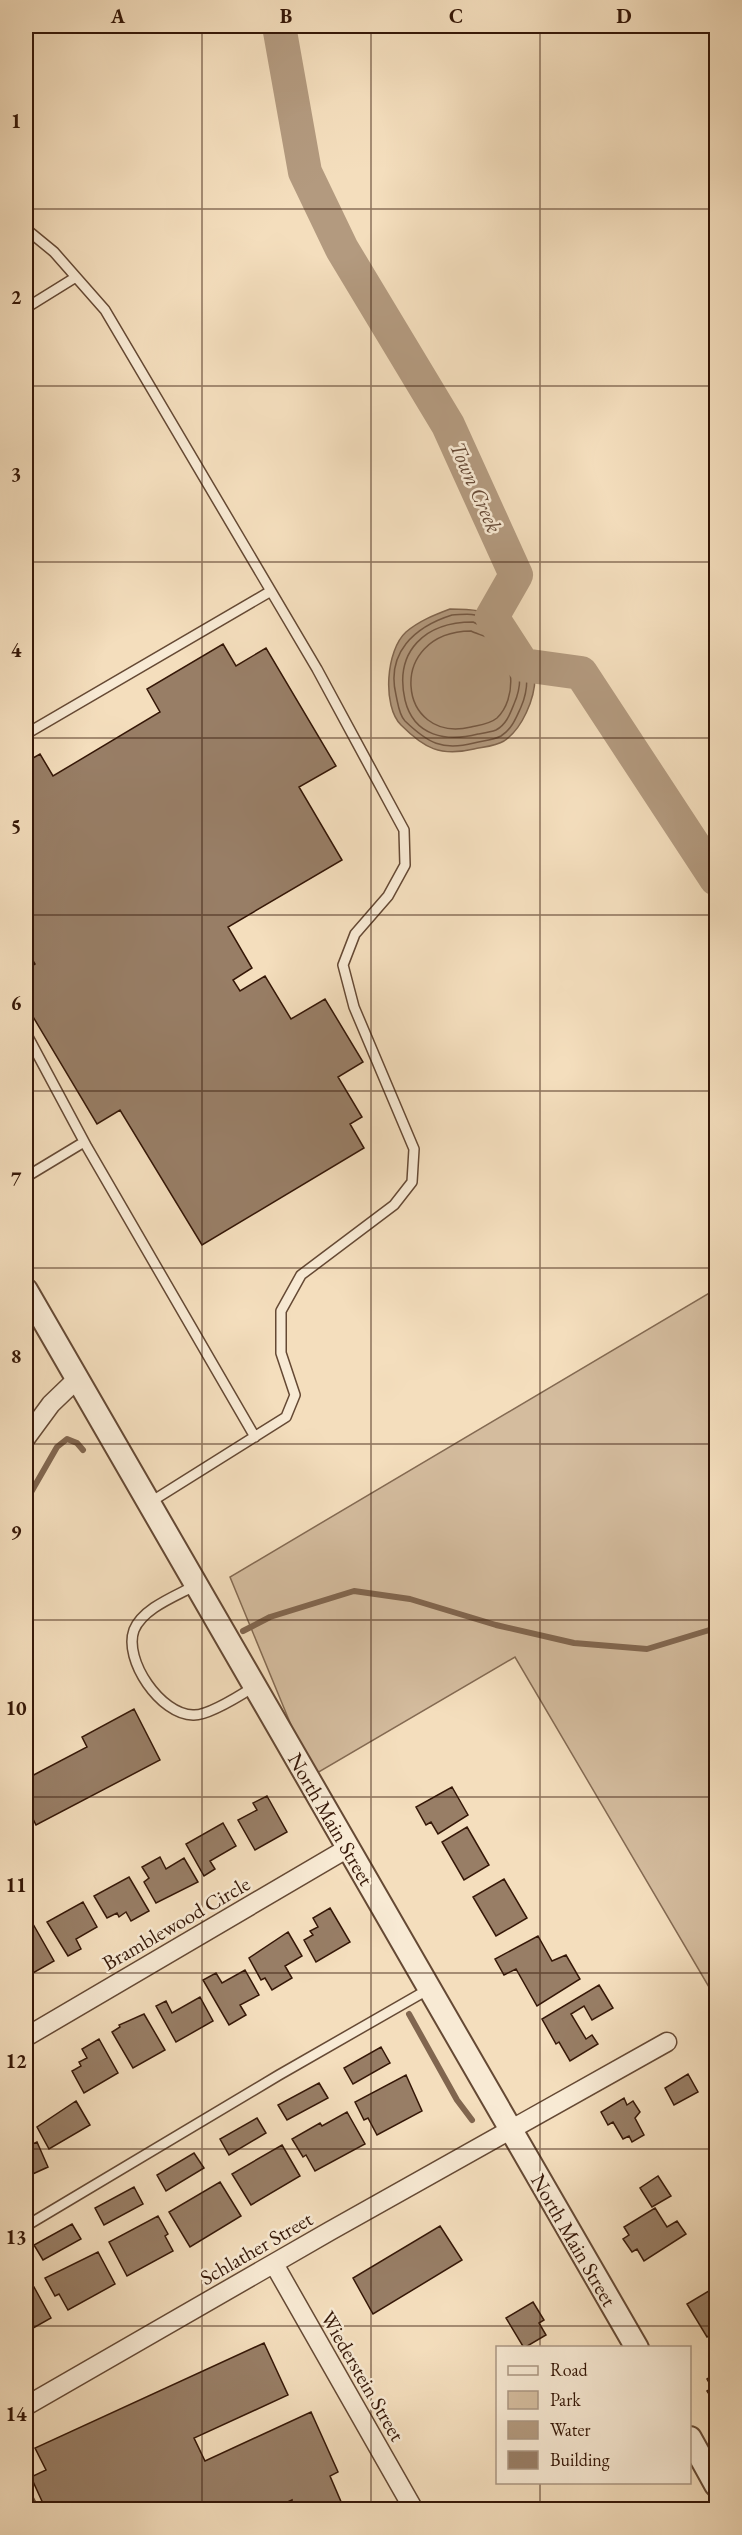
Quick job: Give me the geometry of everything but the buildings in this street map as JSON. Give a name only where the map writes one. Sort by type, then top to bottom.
[{"type":"street","name":"North Main Street","points":[[26,1290],[636,2346]]},
{"type":"street","points":[[26,1438],[45,1410],[77,1379]]},
{"type":"street","name":"Bramblewood Circle","points":[[26,2037],[348,1848]]},
{"type":"street","name":"Schlather Street","points":[[26,2406],[667,2042]]},
{"type":"street","name":"Wiederstein Street","points":[[274,2264],[414,2510]]},
{"type":"street","points":[[691,2440],[717,2485]]},
{"type":"lane","points":[[26,229],[54,252],[105,310],[317,669],[404,830],[405,865],[388,896],[355,934],[343,964],[354,1007],[414,1149],[412,1182],[394,1205],[301,1275],[281,1311],[281,1353],[295,1395],[286,1417],[148,1503]]},
{"type":"lane","points":[[26,308],[76,277]]},
{"type":"lane","points":[[26,734],[271,591]]},
{"type":"lane","points":[[26,1033],[84,1142],[255,1437]]},
{"type":"lane","points":[[26,1177],[84,1142]]},
{"type":"lane","points":[[196,1585],[146,1615],[135,1629],[131,1648],[139,1669],[153,1692],[173,1709],[194,1716],[224,1705],[255,1686]]},
{"type":"lane","points":[[26,2226],[279,2075],[429,1989]]},
{"type":"lane","points":[[26,2495],[34,2510]]},
{"type":"green space","points":[[716,1289],[716,1999],[515,1657],[312,1776],[230,1577]]},
{"type":"water","points":[[450,609],[486,613],[506,622],[526,647],[535,677],[530,704],[522,721],[510,736],[497,744],[451,752],[425,745],[401,725],[391,705],[389,692],[391,664],[399,640],[416,625]]},
{"type":"waterway","name":"Town Creek","points":[[279,26],[305,172],[342,249],[448,425],[516,575],[492,617],[523,665],[581,673],[716,879]]},
{"type":"waterway","points":[[26,1501],[57,1447],[67,1439],[77,1443],[83,1450]]},
{"type":"waterway","points":[[243,1631],[270,1617],[354,1591],[410,1599],[496,1625],[574,1643],[647,1649],[716,1628]]},
{"type":"waterway","points":[[409,2014],[457,2100],[472,2120]]}]
